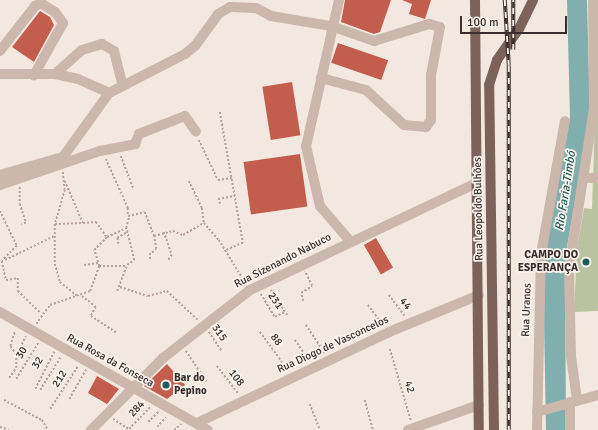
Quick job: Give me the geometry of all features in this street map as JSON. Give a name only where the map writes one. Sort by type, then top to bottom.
[{"type":"main road","name":"Rua Leopoldo Bulhões","points":[[475,0],[476,183],[479,295],[479,430]]},
{"type":"main road","name":"Rua Leopoldo Bulhões","points":[[494,430],[490,85],[497,60],[519,29],[533,0]]},
{"type":"main road","points":[[480,405],[484,408],[488,430]]},
{"type":"street","points":[[339,0],[331,26],[306,146],[320,206],[350,241]]},
{"type":"street","points":[[570,430],[571,356],[569,268],[594,109],[593,0]]},
{"type":"street","points":[[0,51],[35,6],[41,3],[55,12],[63,23],[34,74]]},
{"type":"street","points":[[0,175],[63,157],[109,93],[185,54],[195,46],[218,14],[230,7],[256,8],[271,16],[331,26],[374,41],[420,26],[439,25],[441,34],[431,74],[431,120],[420,128],[404,126],[366,90],[321,78]]},
{"type":"street","points":[[55,74],[82,50],[102,44],[114,51],[123,86]]},
{"type":"street","points":[[0,74],[55,74],[78,79],[109,93]]},
{"type":"street","points":[[0,185],[60,164],[136,144],[139,134],[185,116],[196,132]]},
{"type":"street","name":"Rua Uranos","points":[[537,430],[541,411],[541,254],[565,120]]},
{"type":"street","points":[[584,178],[598,178]]},
{"type":"street","name":"Rua Sizenando Nabuco","points":[[91,430],[131,386],[202,324],[257,286],[300,264],[476,183]]},
{"type":"street","name":"Rua Diogo de Vasconcelos","points":[[198,422],[410,322],[479,295]]},
{"type":"street","name":"Rua Rosa da Fonseca","points":[[0,312],[164,405],[198,422],[208,430]]},
{"type":"street","points":[[541,411],[598,395]]},
{"type":"street","points":[[410,429],[480,405]]},
{"type":"path","points":[[220,112],[243,243],[225,251]]},
{"type":"path","points":[[196,132],[218,180],[232,178]]},
{"type":"path","points":[[118,148],[134,190]]},
{"type":"path","points":[[103,152],[128,208],[126,228],[135,254],[127,265],[120,287],[117,291]]},
{"type":"path","points":[[60,164],[65,181],[83,223]]},
{"type":"path","points":[[18,179],[26,223],[21,225]]},
{"type":"path","points":[[65,181],[55,224],[55,264],[60,271],[60,282],[77,296]]},
{"type":"path","points":[[189,181],[202,208],[204,223],[225,251],[257,286]]},
{"type":"path","points":[[220,204],[218,199],[234,196]]},
{"type":"path","points":[[0,211],[17,246],[1,262]]},
{"type":"path","points":[[128,216],[146,212],[154,236],[156,249],[149,255],[150,259]]},
{"type":"path","points":[[55,224],[96,222],[107,236]]},
{"type":"path","points":[[154,236],[173,230],[183,235],[204,223]]},
{"type":"path","points":[[9,378],[16,368],[16,355],[41,312],[50,305],[77,296],[82,296],[90,291],[99,266],[94,250],[107,236],[126,228]]},
{"type":"path","points":[[118,244],[117,238],[127,232]]},
{"type":"path","points":[[164,232],[172,255],[168,261]]},
{"type":"path","points":[[1,262],[54,236]]},
{"type":"path","points":[[1,262],[6,280],[18,278],[18,291],[41,312]]},
{"type":"path","points":[[84,264],[98,263]]},
{"type":"path","points":[[300,264],[312,286],[301,293],[303,301]]},
{"type":"path","points":[[99,266],[127,265]]},
{"type":"path","name":"231","points":[[257,286],[275,317],[284,312]]},
{"type":"path","name":"231","points":[[257,286],[287,316]]},
{"type":"path","name":"315","points":[[120,287],[148,296],[167,291],[202,324],[222,351]]},
{"type":"path","name":"44","points":[[388,295],[410,322]]},
{"type":"path","points":[[82,296],[96,307],[92,316],[116,332]]},
{"type":"path","points":[[368,305],[389,332]]},
{"type":"path","points":[[16,355],[10,346],[20,323]]},
{"type":"path","points":[[306,325],[330,359]]},
{"type":"path","name":"88","points":[[260,332],[293,377]]},
{"type":"path","name":"30","points":[[16,379],[42,336]]},
{"type":"path","points":[[295,340],[314,366]]},
{"type":"path","points":[[180,344],[207,382]]},
{"type":"path","points":[[40,390],[61,347]]},
{"type":"path","name":"32","points":[[35,389],[61,347]]},
{"type":"path","name":"42","points":[[390,349],[410,429]]},
{"type":"path","points":[[69,399],[86,361]]},
{"type":"path","name":"212","points":[[50,408],[86,361]]},
{"type":"path","name":"108","points":[[217,366],[243,401]]},
{"type":"path","points":[[4,400],[42,420],[48,430]]},
{"type":"path","points":[[365,400],[373,430]]},
{"type":"path","points":[[310,404],[320,430]]},
{"type":"path","points":[[148,422],[164,405]]},
{"type":"path","points":[[157,427],[164,405]]},
{"type":"path","name":"284","points":[[105,415],[129,429],[164,405]]},
{"type":"path","points":[[0,426],[10,430]]},
{"type":"green space","name":"CAMPO DO ESPERANÇA","points":[[598,25],[598,311],[574,312],[577,248],[584,208],[592,209]]},
{"type":"water","name":"Rio Faria-Timbó","points":[[567,0],[587,0],[590,118],[565,258],[566,430],[546,430],[543,265],[570,117]]},
{"type":"building","points":[[345,0],[391,0],[380,32],[374,34],[341,22]]},
{"type":"building","points":[[402,0],[431,0],[425,19],[409,14],[412,4]]},
{"type":"building","points":[[40,11],[50,17],[54,25],[34,62],[12,47]]},
{"type":"building","points":[[338,43],[388,60],[381,80],[331,63]]},
{"type":"building","points":[[292,82],[300,135],[271,140],[262,87]]},
{"type":"building","points":[[300,154],[307,206],[251,214],[244,162]]},
{"type":"building","points":[[376,238],[393,267],[381,274],[364,245]]},
{"type":"building","points":[[167,364],[185,385],[167,399],[144,386]]},
{"type":"building","points":[[97,376],[119,389],[107,404],[88,393]]},
{"type":"railway","points":[[505,0],[509,66],[509,430]]},
{"type":"railway","points":[[513,0],[513,50]]},
{"type":"place","name":"CAMPO DO ESPERANÇA","points":[[586,262]]},
{"type":"place","name":"Bar do Pepino","points":[[166,385]]}]
